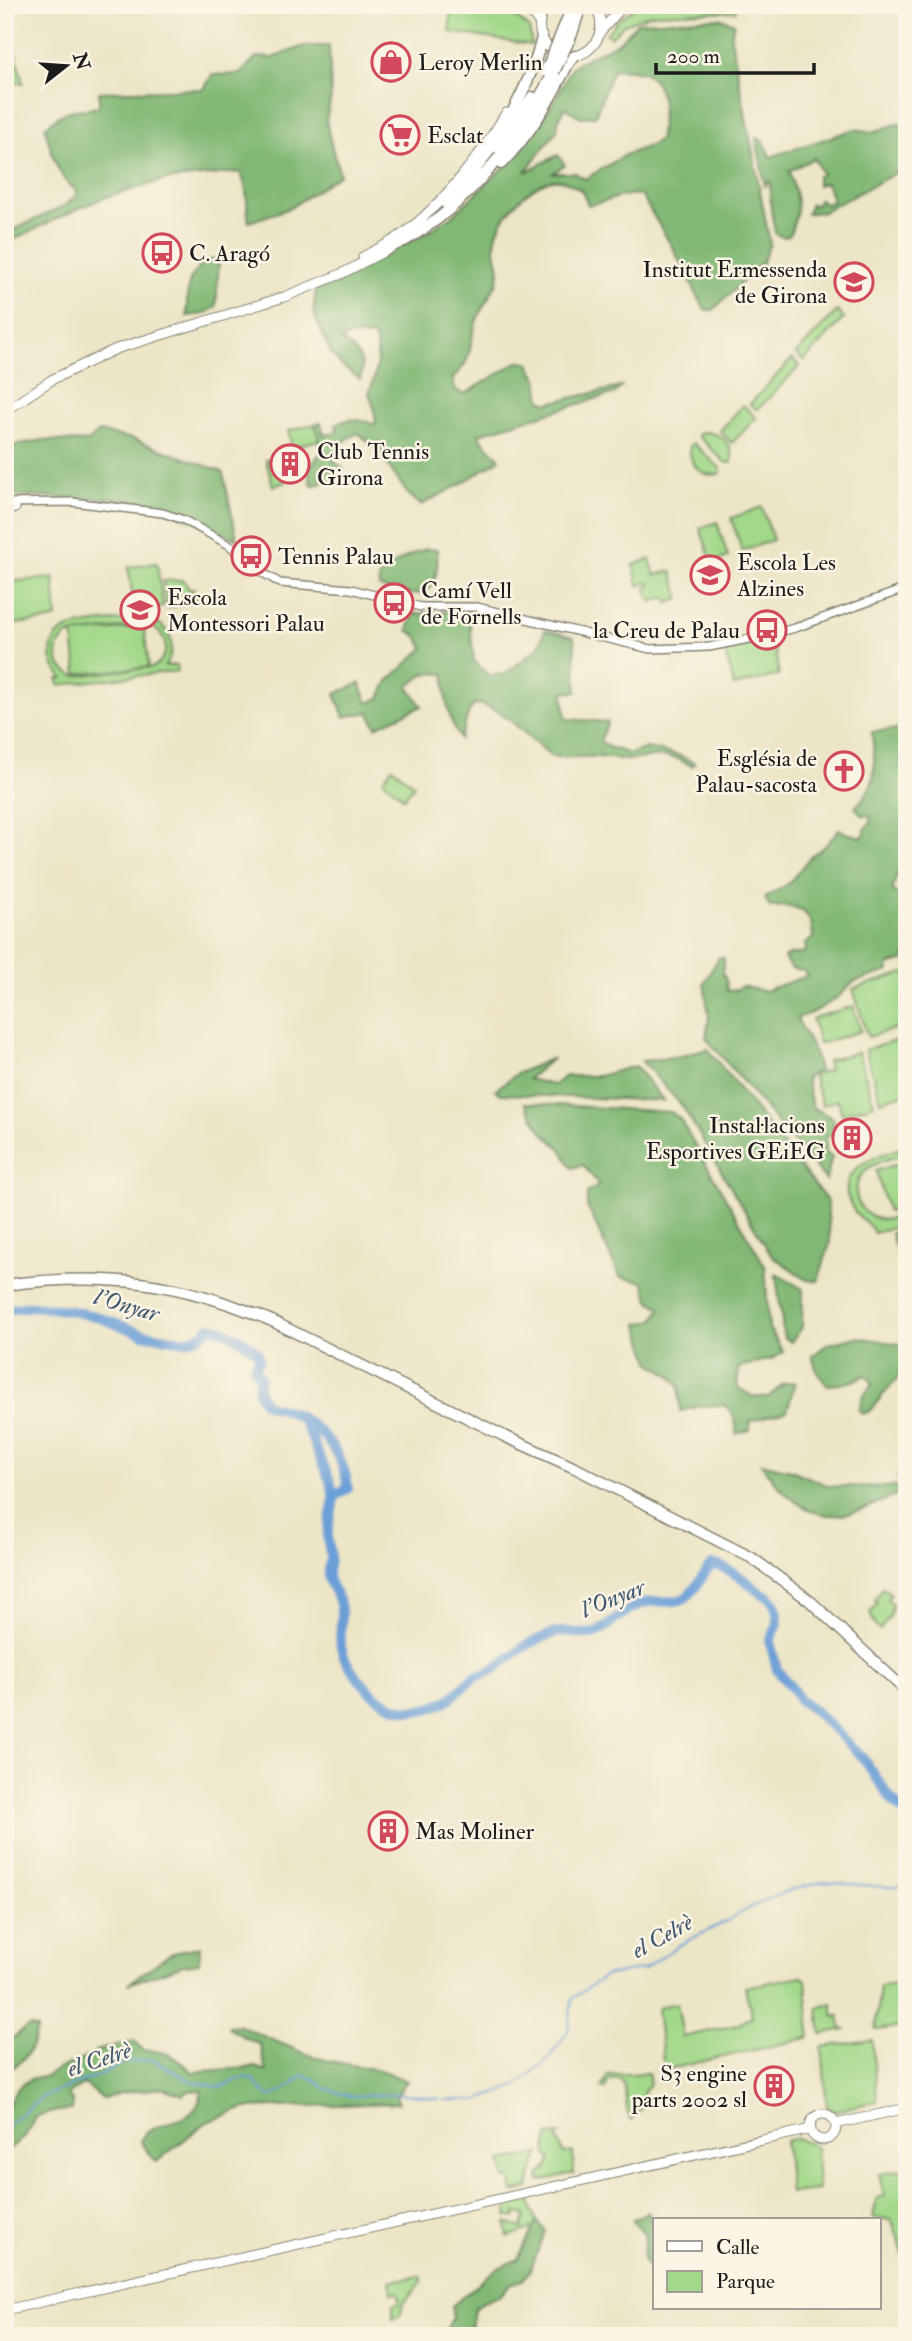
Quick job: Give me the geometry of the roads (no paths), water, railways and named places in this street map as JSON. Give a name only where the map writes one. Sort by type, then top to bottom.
[{"type":"highway","points":[[447,212],[499,157],[524,125],[550,71],[573,5]]},
{"type":"highway","points":[[404,241],[494,153],[572,34],[581,5]]},
{"type":"highway","points":[[462,187],[498,141],[542,37]]},
{"type":"highway","points":[[404,241],[464,200],[512,154],[540,116],[575,56]]},
{"type":"highway","points":[[5,1285],[70,1278],[136,1281],[200,1294],[272,1321],[504,1436],[575,1468],[752,1558],[791,1584],[907,1692]]},
{"type":"main road","points":[[525,5],[546,5],[539,22]]},
{"type":"main road","points":[[525,5],[539,22],[546,46],[565,56],[575,56],[592,48],[601,31],[623,6]]},
{"type":"main road","points":[[601,31],[597,9],[623,6]]},
{"type":"main road","points":[[250,309],[270,298],[347,267],[400,236],[466,171],[520,94]]},
{"type":"main road","points":[[5,411],[54,379],[116,349],[250,309],[341,274],[404,241]]},
{"type":"main road","points":[[836,2124],[907,2108]]},
{"type":"main road","points":[[821,2115],[831,2117],[836,2124],[834,2134],[826,2139],[816,2137],[811,2129],[812,2121],[821,2115]]},
{"type":"main road","points":[[5,2310],[811,2129]]},
{"type":"street","points":[[8,506],[56,502],[150,511],[178,518],[229,545],[261,572],[281,583],[351,589],[421,607],[477,607],[650,649],[692,649],[795,628],[907,588]]},
{"type":"waterway","name":"l'Onyar","points":[[5,1310],[32,1306],[66,1310],[95,1316],[143,1334],[186,1341],[202,1335],[210,1327],[236,1337],[258,1353],[259,1360],[254,1368],[260,1377],[259,1391],[262,1400],[267,1405],[285,1410],[309,1423],[328,1441],[341,1463],[348,1488],[334,1497],[328,1534],[328,1576],[340,1605],[342,1651],[364,1685],[394,1707],[418,1710],[443,1703],[476,1676],[491,1671],[527,1645],[560,1632],[593,1634],[641,1604],[685,1598],[712,1565],[720,1566],[742,1578],[774,1602],[778,1613],[777,1626],[770,1641],[777,1670],[799,1700],[815,1711],[863,1758],[890,1798],[907,1815]]},
{"type":"waterway","name":"l'Onyar","points":[[303,1419],[330,1481],[334,1497]]},
{"type":"waterway","name":"el Celrè","points":[[444,2100],[479,2100],[516,2086],[547,2060],[568,2032],[572,1999],[605,1976],[644,1969],[679,1945],[751,1907],[787,1891],[822,1882],[907,1886]]},
{"type":"waterway","name":"el Celrè","points":[[5,2127],[44,2096],[98,2076],[125,2062],[153,2060],[193,2082],[221,2087],[244,2077],[254,2080],[261,2091],[271,2097],[303,2075],[314,2079],[324,2088],[349,2096],[406,2094],[440,2099]]},
{"type":"place","name":"Leroy Merlin","points":[[391,62]]},
{"type":"place","name":"Esclat","points":[[400,135]]},
{"type":"place","name":"C. Aragó","points":[[162,253]]},
{"type":"place","name":"Institut Ermessenda de Girona","points":[[854,282]]},
{"type":"place","name":"Club Tennis Girona","points":[[290,464]]},
{"type":"place","name":"Tennis Palau","points":[[251,556]]},
{"type":"place","name":"Escola Les Alzines","points":[[710,575]]},
{"type":"place","name":"Camí Vell de Fornells","points":[[394,603]]},
{"type":"place","name":"Escola Montessori Palau","points":[[140,610]]},
{"type":"place","name":"la Creu de Palau","points":[[767,630]]},
{"type":"place","name":"Església de Palau-sacosta","points":[[844,771]]},
{"type":"place","name":"Instal·lacions Esportives GEiEG","points":[[852,1138]]},
{"type":"place","name":"Mas Moliner","points":[[388,1831]]},
{"type":"place","name":"S3 engine parts 2002 sl","points":[[774,2086]]}]
